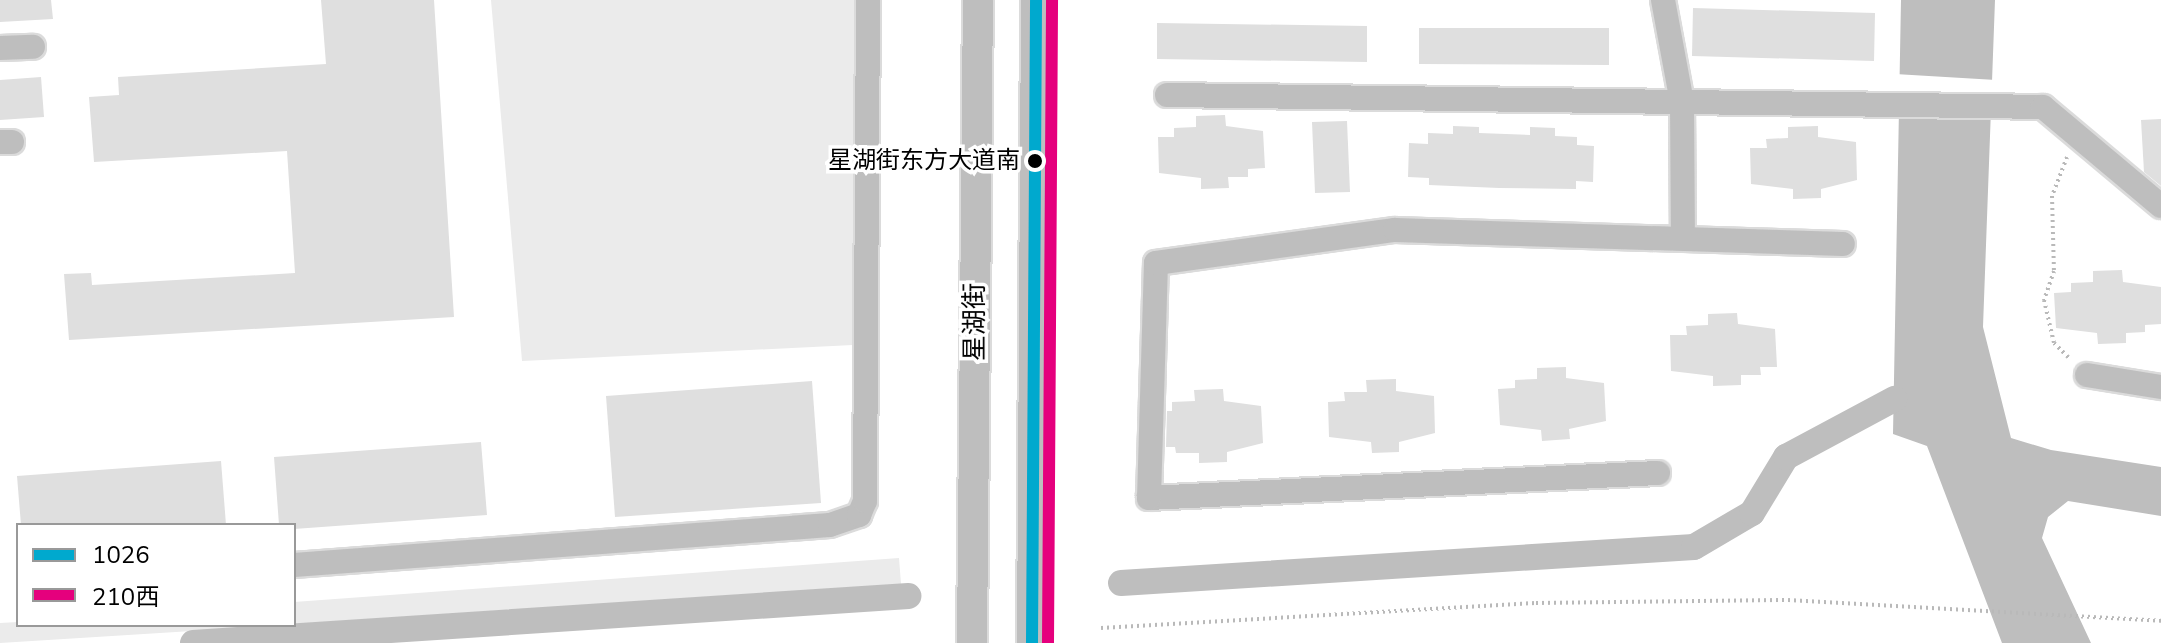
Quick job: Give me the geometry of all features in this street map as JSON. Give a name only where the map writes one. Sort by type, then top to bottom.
[{"type":"main road","name":"星湖街","points":[[972,643],[978,0]]},
{"type":"main road","points":[[1032,643],[1036,0]]},
{"type":"lane","points":[[296,565],[830,525],[859,515],[865,501],[868,0]]},
{"type":"lane","points":[[1663,0],[1682,103],[1683,238]]},
{"type":"lane","points":[[0,48],[33,47]]},
{"type":"lane","points":[[1167,95],[1682,103],[1888,102],[2043,107],[2161,206]]},
{"type":"lane","points":[[1658,473],[1149,498],[1156,263],[1395,230],[1843,244]]},
{"type":"lane","points":[[2087,375],[2161,387]]},
{"type":"path","points":[[2079,138],[2060,168],[2052,196],[2054,271],[2044,300],[2054,343],[2087,375]]},
{"type":"path","points":[[1101,628],[1536,603],[1772,600],[2161,621]]},
{"type":"shaded area","points":[[491,0],[857,0],[853,345],[522,361]]},
{"type":"shaded area","points":[[1901,0],[1995,0],[1983,327],[2011,438],[2051,450],[2161,467],[2161,516],[2068,501],[2048,517],[2042,538],[2091,643],[2002,643],[1927,446],[1893,434]]},
{"type":"shaded area","points":[[899,558],[901,584],[296,624],[296,602]]},
{"type":"shaded area","points":[[16,622],[16,627],[254,627],[0,643],[0,623]]},
{"type":"pier","points":[[1895,74],[1996,80],[1995,118],[1894,112]]},
{"type":"building","points":[[0,0],[51,0],[53,19],[0,22]]},
{"type":"building","points":[[321,0],[434,0],[454,317],[69,340],[64,274],[91,273],[92,285],[295,273],[287,151],[94,162],[89,97],[119,95],[118,77],[326,64]]},
{"type":"building","points":[[1693,8],[1875,13],[1874,61],[1692,56]]},
{"type":"building","points":[[1157,23],[1367,26],[1367,62],[1157,59]]},
{"type":"building","points":[[1419,28],[1609,28],[1609,65],[1419,64]]},
{"type":"building","points":[[41,77],[44,117],[0,120],[0,80]]},
{"type":"building","points":[[1225,115],[1226,126],[1263,131],[1265,168],[1248,169],[1248,177],[1228,177],[1229,188],[1201,189],[1201,178],[1159,173],[1158,137],[1174,137],[1174,128],[1196,127],[1196,116]]},
{"type":"building","points":[[2161,119],[2161,186],[2144,172],[2141,120]]},
{"type":"building","points":[[1347,121],[1350,192],[1315,193],[1312,122]]},
{"type":"building","points":[[1453,126],[1479,127],[1479,133],[1530,135],[1530,127],[1555,128],[1555,136],[1577,137],[1577,145],[1594,146],[1593,182],[1576,181],[1576,189],[1499,188],[1429,185],[1429,178],[1408,177],[1409,143],[1428,144],[1428,133],[1453,134]]},
{"type":"building","points":[[1818,126],[1818,137],[1856,142],[1857,180],[1821,189],[1821,198],[1793,199],[1793,189],[1751,184],[1750,148],[1767,148],[1766,139],[1788,138],[1788,127]]},
{"type":"building","points":[[2122,270],[2123,282],[2161,287],[2161,324],[2145,325],[2145,332],[2126,333],[2126,343],[2098,344],[2097,333],[2056,328],[2054,293],[2071,292],[2071,283],[2093,282],[2093,271]]},
{"type":"building","points":[[1737,313],[1738,324],[1775,329],[1777,367],[1760,367],[1761,375],[1741,375],[1741,385],[1713,386],[1713,376],[1671,371],[1670,335],[1687,335],[1686,326],[1708,325],[1708,314]]},
{"type":"building","points":[[1566,367],[1566,378],[1604,383],[1606,421],[1569,429],[1570,439],[1542,441],[1541,430],[1500,425],[1498,389],[1515,388],[1515,380],[1537,379],[1537,368]]},
{"type":"building","points":[[1396,379],[1396,391],[1434,396],[1435,433],[1399,442],[1399,452],[1372,453],[1371,442],[1329,437],[1328,402],[1345,401],[1344,392],[1367,392],[1366,380]]},
{"type":"building","points":[[812,381],[821,503],[615,517],[606,396]]},
{"type":"building","points":[[1223,389],[1224,401],[1261,406],[1263,443],[1227,452],[1227,462],[1199,463],[1199,453],[1176,453],[1175,447],[1166,447],[1167,411],[1172,411],[1172,402],[1195,401],[1194,390]]},
{"type":"building","points":[[481,442],[487,515],[296,529],[296,523],[279,523],[274,457]]},
{"type":"building","points":[[221,461],[226,523],[21,523],[17,476]]},
{"type":"waterway","points":[[1121,583],[1694,547],[1752,513],[1786,457],[1894,399]]},
{"type":"waterway","points":[[193,643],[908,596]]},
{"type":"transit line","name":"1026","points":[[1032,643],[1036,0]]},
{"type":"transit line","name":"210西","points":[[1048,643],[1052,0]]},
{"type":"place","name":"星湖街东方大道南","points":[[1035,161]]}]
